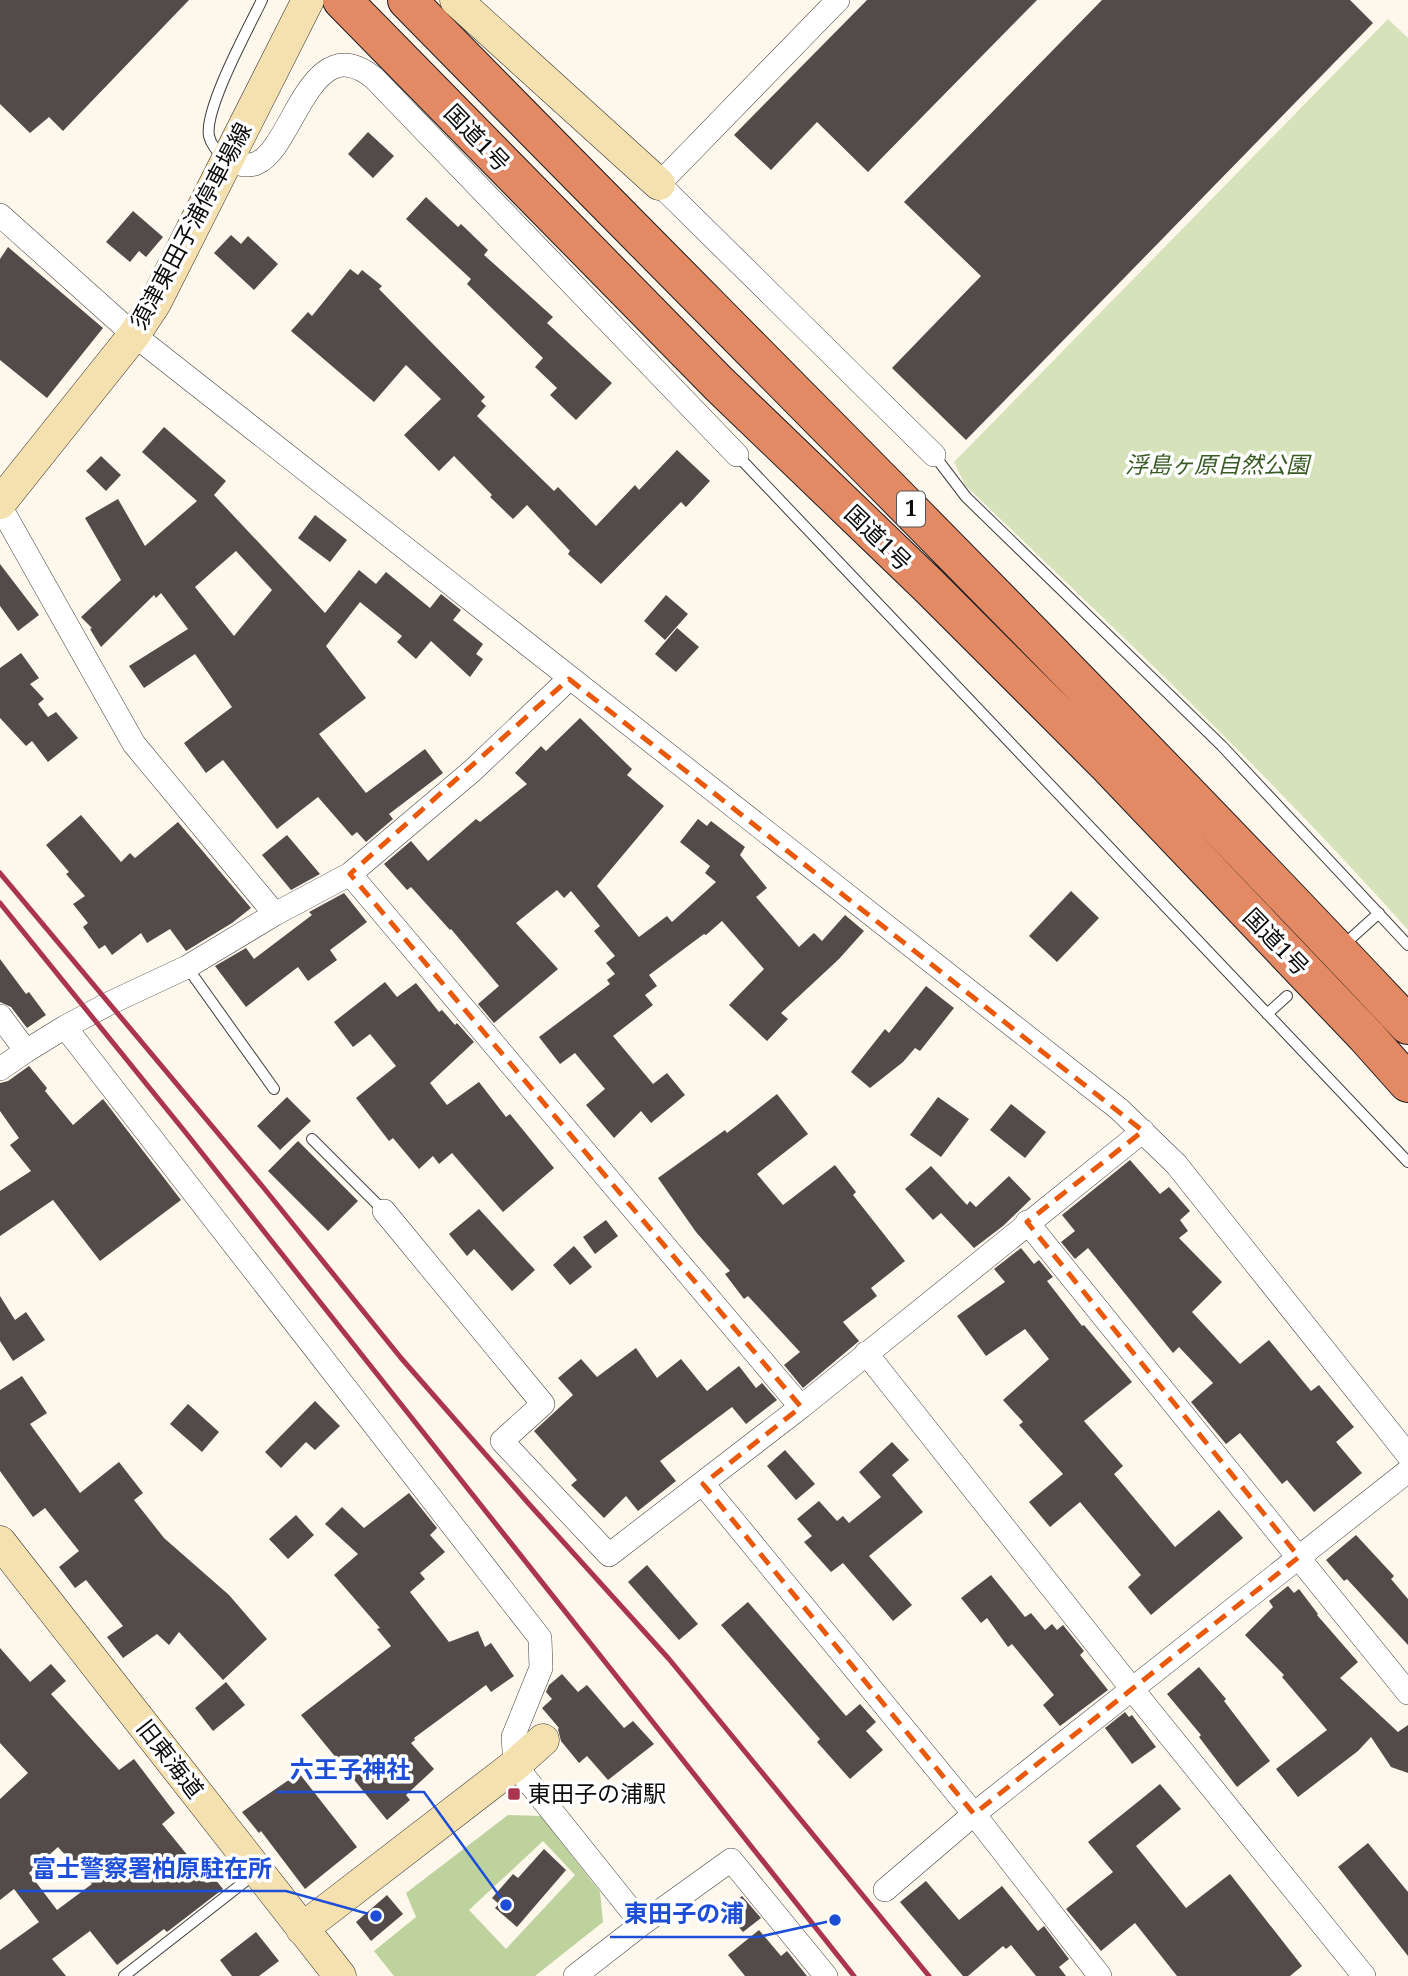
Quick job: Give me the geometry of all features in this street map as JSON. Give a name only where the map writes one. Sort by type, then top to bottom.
[{"type":"highway","name":"国道1号","points":[[342,0],[719,384],[928,585],[1097,754],[1408,1083]]},
{"type":"highway","name":"国道1号","points":[[407,0],[1244,850],[1408,1025]]},
{"type":"main road","name":"須津東田子浦停車場線","points":[[0,505],[134,335],[155,303],[308,0]]},
{"type":"main road","points":[[456,0],[659,184]]},
{"type":"main road","name":"旧東海道","points":[[0,1542],[340,1976]]},
{"type":"main road","points":[[302,1929],[515,1765],[543,1740]]},
{"type":"street","points":[[838,0],[659,184],[934,455]]},
{"type":"street","points":[[226,160],[242,165],[257,164],[268,155],[312,84],[344,65],[362,69],[374,78],[737,455]]},
{"type":"street","points":[[0,215],[134,335],[1097,1092],[1143,1131],[1176,1164],[1408,1455]]},
{"type":"street","points":[[0,505],[134,744],[275,914]]},
{"type":"street","points":[[0,1069],[65,1027],[187,967],[275,914],[349,874],[472,771],[569,679]]},
{"type":"street","points":[[349,874],[801,1406]]},
{"type":"street","points":[[0,1016],[26,1051]]},
{"type":"street","points":[[65,1027],[540,1638],[541,1668],[513,1737],[515,1765],[642,1924]]},
{"type":"street","points":[[384,1211],[543,1404],[502,1441],[609,1555],[703,1484],[1143,1131]]},
{"type":"street","points":[[1027,1222],[1408,1693]]},
{"type":"street","points":[[866,1353],[1364,1976]]},
{"type":"street","points":[[885,1890],[974,1814],[1408,1471]]},
{"type":"street","points":[[703,1484],[974,1814],[1100,1976]]},
{"type":"street","points":[[575,1976],[731,1860],[826,1976]]},
{"type":"lane","points":[[226,160],[214,148],[209,135],[210,118],[231,65],[262,0]]},
{"type":"lane","points":[[737,455],[1408,1162]]},
{"type":"lane","points":[[934,455],[966,498],[1222,746],[1408,945]]},
{"type":"lane","points":[[1349,940],[1379,913]]},
{"type":"lane","points":[[187,967],[275,1089]]},
{"type":"lane","points":[[1267,1014],[1287,996]]},
{"type":"lane","points":[[312,1139],[384,1211]]},
{"type":"lane","points":[[124,1976],[258,1871]]},
{"type":"highlighted area","points":[[569,679],[1143,1131],[1027,1222],[1299,1557],[974,1814],[703,1484],[801,1407],[350,874]]},
{"type":"green space","name":"浮島ヶ原自然公園","points":[[1388,19],[1408,38],[1408,930],[1246,758],[965,485],[954,462]]},
{"type":"green space","points":[[508,1815],[541,1816],[600,1892],[603,1922],[535,1976],[394,1976],[374,1951],[416,1917],[406,1893]],"holes":[[[543,1841],[575,1875],[506,1949],[469,1910]]]},
{"type":"building","points":[[0,0],[189,0],[63,131],[49,117],[30,133],[0,104]]},
{"type":"building","points":[[867,0],[1037,0],[868,172],[817,122],[771,170],[734,135]]},
{"type":"building","points":[[1102,0],[1350,0],[1373,23],[966,440],[892,368],[981,276],[904,202]]},
{"type":"building","points":[[368,132],[394,156],[373,178],[348,154]]},
{"type":"building","points":[[426,197],[458,227],[461,224],[488,250],[484,255],[553,317],[547,323],[612,383],[576,420],[550,395],[557,388],[535,367],[543,358],[467,284],[471,279],[406,219]]},
{"type":"building","points":[[133,211],[163,237],[146,257],[139,251],[130,262],[106,242]]},
{"type":"building","points":[[231,235],[241,244],[248,236],[278,264],[254,290],[214,253]]},
{"type":"building","points":[[8,247],[103,328],[47,398],[0,360],[0,259]]},
{"type":"building","points":[[350,269],[358,275],[362,270],[382,286],[379,289],[485,397],[481,401],[486,406],[477,416],[554,491],[558,487],[596,526],[635,485],[639,490],[677,450],[710,481],[686,507],[681,502],[601,584],[568,554],[570,551],[527,505],[513,519],[454,456],[439,471],[404,435],[441,399],[406,365],[374,402],[291,331],[308,312],[312,316]]},
{"type":"building","points":[[164,427],[226,481],[214,495],[325,613],[359,570],[376,584],[386,572],[430,608],[441,594],[461,610],[453,620],[483,644],[476,654],[483,659],[470,677],[431,641],[416,659],[397,642],[402,636],[360,602],[326,646],[366,698],[319,734],[366,793],[425,749],[443,773],[389,814],[393,819],[366,842],[357,832],[352,836],[318,797],[277,829],[223,760],[206,773],[184,743],[232,707],[195,654],[144,688],[129,666],[188,629],[161,593],[156,598],[154,595],[101,647],[90,629],[92,628],[81,617],[121,580],[85,518],[118,499],[145,546],[197,501],[142,452]],"holes":[[[236,551],[272,590],[234,636],[195,587]]]},
{"type":"building","points":[[101,456],[121,475],[106,491],[86,471]]},
{"type":"building","points":[[315,515],[347,540],[330,562],[298,538]]},
{"type":"building","points":[[0,564],[39,615],[18,631],[0,606]]},
{"type":"building","points":[[666,595],[688,614],[665,640],[644,621]]},
{"type":"building","points":[[677,628],[699,647],[676,672],[655,654]]},
{"type":"building","points":[[21,653],[39,678],[30,684],[44,699],[38,704],[48,717],[56,712],[78,738],[48,762],[32,741],[26,746],[0,718],[0,668]]},
{"type":"building","points":[[580,718],[632,769],[627,775],[664,806],[597,886],[639,937],[667,916],[672,922],[716,882],[705,873],[710,866],[680,842],[698,819],[707,826],[711,821],[745,847],[740,855],[767,888],[756,897],[799,947],[814,933],[822,941],[845,915],[864,931],[839,959],[781,1013],[788,1019],[767,1041],[729,1005],[764,969],[722,921],[649,975],[657,986],[645,995],[653,1005],[613,1036],[653,1084],[667,1073],[685,1095],[651,1123],[641,1111],[614,1138],[586,1105],[605,1089],[575,1053],[560,1064],[539,1037],[610,984],[607,980],[615,974],[606,963],[615,956],[594,931],[600,926],[571,891],[564,898],[557,890],[516,923],[558,969],[494,1023],[478,1004],[499,986],[451,929],[411,887],[407,890],[384,864],[411,841],[428,861],[476,819],[480,822],[527,784],[515,773],[541,746],[546,751]]},
{"type":"building","points":[[81,815],[121,862],[130,853],[135,858],[178,822],[251,908],[186,951],[170,929],[147,943],[141,933],[112,955],[105,945],[99,949],[83,927],[88,923],[73,904],[85,896],[46,845]]},
{"type":"building","points":[[287,835],[320,874],[291,890],[262,855]]},
{"type":"building","points":[[1071,891],[1099,918],[1057,962],[1029,936]]},
{"type":"building","points":[[344,893],[367,922],[330,950],[337,960],[308,981],[298,967],[246,1007],[215,966],[246,948],[254,959],[312,915],[309,912]]},
{"type":"building","points":[[0,959],[26,994],[29,992],[46,1015],[27,1028],[11,1007],[0,1002]]},
{"type":"building","points":[[385,982],[397,997],[416,983],[439,1012],[442,1010],[474,1042],[430,1083],[447,1105],[479,1082],[506,1117],[510,1114],[554,1168],[503,1212],[452,1153],[439,1164],[433,1156],[419,1169],[393,1138],[389,1141],[356,1098],[396,1066],[370,1034],[353,1047],[334,1022]]},
{"type":"building","points":[[926,986],[954,1008],[920,1051],[915,1048],[903,1062],[870,1088],[851,1072],[885,1029],[889,1033]]},
{"type":"building","points":[[29,1066],[47,1088],[45,1091],[73,1125],[103,1099],[181,1200],[100,1261],[53,1200],[0,1236],[0,1191],[31,1171],[10,1145],[19,1138],[0,1111],[0,1083],[8,1081]]},
{"type":"building","points":[[777,1094],[808,1134],[757,1174],[783,1205],[835,1165],[856,1192],[853,1195],[905,1261],[871,1288],[877,1296],[843,1322],[859,1341],[803,1388],[784,1365],[800,1352],[748,1296],[744,1299],[725,1274],[730,1271],[696,1232],[658,1178],[725,1130],[727,1133]]},
{"type":"building","points":[[287,1097],[311,1121],[280,1150],[257,1126]]},
{"type":"building","points":[[938,1097],[969,1119],[941,1157],[910,1135]]},
{"type":"building","points":[[1011,1104],[1046,1132],[1025,1158],[990,1130]]},
{"type":"building","points":[[298,1141],[358,1201],[328,1231],[268,1171]]},
{"type":"building","points":[[1130,1160],[1160,1194],[1169,1187],[1190,1211],[1180,1220],[1188,1231],[1179,1238],[1222,1282],[1192,1312],[1240,1364],[1269,1340],[1311,1391],[1319,1385],[1354,1427],[1336,1442],[1362,1473],[1314,1512],[1287,1480],[1282,1484],[1240,1433],[1226,1444],[1191,1402],[1213,1383],[1179,1347],[1173,1353],[1088,1248],[1075,1259],[1061,1242],[1075,1231],[1062,1215]]},
{"type":"building","points":[[931,1166],[967,1205],[970,1201],[976,1207],[1009,1176],[1031,1199],[1003,1226],[974,1248],[941,1213],[933,1220],[905,1189]]},
{"type":"building","points":[[479,1209],[535,1270],[512,1291],[474,1249],[467,1256],[449,1234]]},
{"type":"building","points":[[606,1220],[618,1236],[595,1254],[583,1237]]},
{"type":"building","points":[[574,1246],[592,1267],[570,1285],[553,1265]]},
{"type":"building","points":[[1021,1248],[1034,1264],[1039,1260],[1053,1277],[1047,1281],[1082,1326],[1084,1325],[1132,1382],[1084,1421],[1123,1466],[1114,1474],[1175,1547],[1219,1510],[1243,1538],[1151,1615],[1128,1587],[1141,1575],[1080,1502],[1050,1527],[1029,1502],[1063,1474],[1019,1425],[1023,1422],[1003,1400],[1049,1359],[1025,1329],[986,1356],[957,1316],[1005,1282],[994,1269]]},
{"type":"building","points":[[0,1296],[15,1320],[26,1312],[45,1340],[13,1361],[0,1341]]},
{"type":"building","points":[[636,1348],[657,1378],[681,1359],[707,1391],[739,1366],[756,1388],[762,1383],[777,1400],[746,1424],[732,1407],[660,1461],[676,1481],[638,1511],[626,1496],[604,1518],[571,1485],[577,1480],[534,1431],[573,1395],[558,1378],[581,1359],[597,1377]]},
{"type":"building","points":[[22,1376],[47,1413],[30,1424],[80,1493],[119,1462],[143,1493],[134,1500],[164,1538],[229,1595],[267,1639],[223,1680],[179,1632],[169,1645],[157,1634],[123,1658],[107,1637],[123,1626],[86,1580],[75,1588],[59,1567],[79,1551],[45,1508],[33,1517],[0,1471],[0,1390]]},
{"type":"building","points":[[315,1401],[340,1426],[315,1450],[306,1442],[281,1468],[265,1452]]},
{"type":"building","points":[[188,1404],[219,1432],[202,1452],[170,1424]]},
{"type":"building","points":[[892,1442],[909,1460],[892,1475],[923,1512],[869,1556],[912,1605],[893,1621],[843,1563],[831,1572],[804,1542],[812,1536],[797,1519],[819,1501],[837,1521],[843,1516],[849,1523],[881,1497],[859,1472]]},
{"type":"building","points":[[785,1450],[815,1484],[796,1500],[767,1466]]},
{"type":"building","points":[[409,1493],[437,1528],[430,1535],[445,1552],[420,1573],[425,1579],[410,1592],[449,1642],[478,1631],[485,1647],[491,1643],[514,1676],[491,1692],[486,1685],[414,1738],[411,1743],[434,1769],[406,1795],[410,1800],[387,1820],[301,1715],[391,1646],[377,1629],[380,1628],[334,1575],[358,1554],[325,1524],[342,1507],[364,1528]]},
{"type":"building","points":[[296,1515],[314,1535],[288,1559],[269,1539]]},
{"type":"building","points":[[1356,1535],[1394,1576],[1391,1579],[1408,1599],[1408,1645],[1326,1560]]},
{"type":"building","points":[[647,1565],[698,1624],[679,1640],[628,1582]]},
{"type":"building","points":[[991,1575],[1025,1617],[1031,1613],[1045,1630],[1052,1624],[1057,1630],[1063,1625],[1084,1651],[1080,1655],[1108,1690],[1060,1726],[1043,1705],[1054,1695],[1012,1644],[1008,1647],[987,1618],[981,1623],[961,1598]]},
{"type":"building","points":[[1288,1586],[1294,1593],[1299,1589],[1317,1615],[1358,1662],[1340,1678],[1398,1732],[1408,1725],[1408,1773],[1391,1767],[1371,1737],[1358,1751],[1298,1797],[1276,1769],[1327,1730],[1282,1677],[1284,1675],[1245,1635],[1273,1607],[1269,1601]]},
{"type":"building","points":[[748,1602],[846,1716],[860,1704],[876,1722],[866,1731],[883,1750],[850,1779],[817,1742],[820,1739],[721,1625]]},
{"type":"building","points":[[0,1648],[30,1682],[51,1664],[66,1681],[51,1694],[119,1770],[134,1759],[175,1813],[162,1824],[193,1862],[198,1858],[223,1889],[167,1932],[164,1929],[117,1965],[90,1931],[52,1959],[66,1976],[0,1976],[0,1950],[39,1922],[14,1889],[0,1900],[0,1799],[28,1773],[0,1743]],"holes":[[[58,1847],[92,1884],[57,1910],[29,1873]]]},
{"type":"building","points":[[1199,1667],[1226,1699],[1224,1701],[1270,1761],[1237,1787],[1199,1737],[1201,1735],[1167,1694]]},
{"type":"building","points":[[562,1674],[578,1692],[587,1685],[624,1728],[633,1721],[654,1744],[608,1780],[587,1756],[579,1763],[561,1741],[559,1728],[542,1708],[552,1699],[546,1692],[549,1685]]},
{"type":"building","points":[[226,1682],[245,1705],[213,1731],[195,1708]]},
{"type":"building","points":[[1125,1712],[1129,1717],[1132,1715],[1156,1747],[1132,1764],[1105,1728]]},
{"type":"building","points":[[299,1773],[357,1847],[305,1889],[261,1831],[259,1833],[242,1812]]},
{"type":"building","points":[[1160,1784],[1181,1809],[1136,1846],[1186,1908],[1230,1874],[1302,1966],[1290,1976],[1177,1976],[1135,1923],[1101,1951],[1066,1909],[1113,1872],[1088,1842]]},
{"type":"building","points":[[1368,1843],[1408,1892],[1408,1956],[1338,1867]]},
{"type":"building","points":[[544,1849],[566,1870],[517,1927],[495,1908],[499,1904],[492,1898],[513,1874],[518,1878]]},
{"type":"building","points":[[926,1881],[959,1920],[1002,1886],[1038,1931],[1044,1926],[1069,1959],[1059,1967],[1066,1976],[1036,1976],[1011,1945],[1006,1949],[1003,1946],[968,1976],[963,1976],[900,1902]]},
{"type":"building","points":[[387,1895],[403,1914],[371,1941],[356,1922]]},
{"type":"building","points":[[742,1896],[761,1918],[743,1932],[725,1911]]},
{"type":"building","points":[[759,1930],[781,1956],[787,1951],[807,1976],[745,1976],[728,1955]]},
{"type":"building","points":[[256,1932],[279,1961],[259,1976],[232,1976],[220,1960]]},
{"type":"railway","points":[[0,873],[263,1187],[401,1358],[669,1659],[929,1976]]},
{"type":"railway","points":[[0,903],[186,1133],[854,1976]]},
{"type":"place","name":"東田子の浦駅","points":[[514,1794]]},
{"type":"place","name":"六王子神社","points":[[506,1905]]},
{"type":"place","name":"富士警察署柏原駐在所","points":[[376,1916]]},
{"type":"place","name":"東田子の浦","points":[[835,1920]]}]
